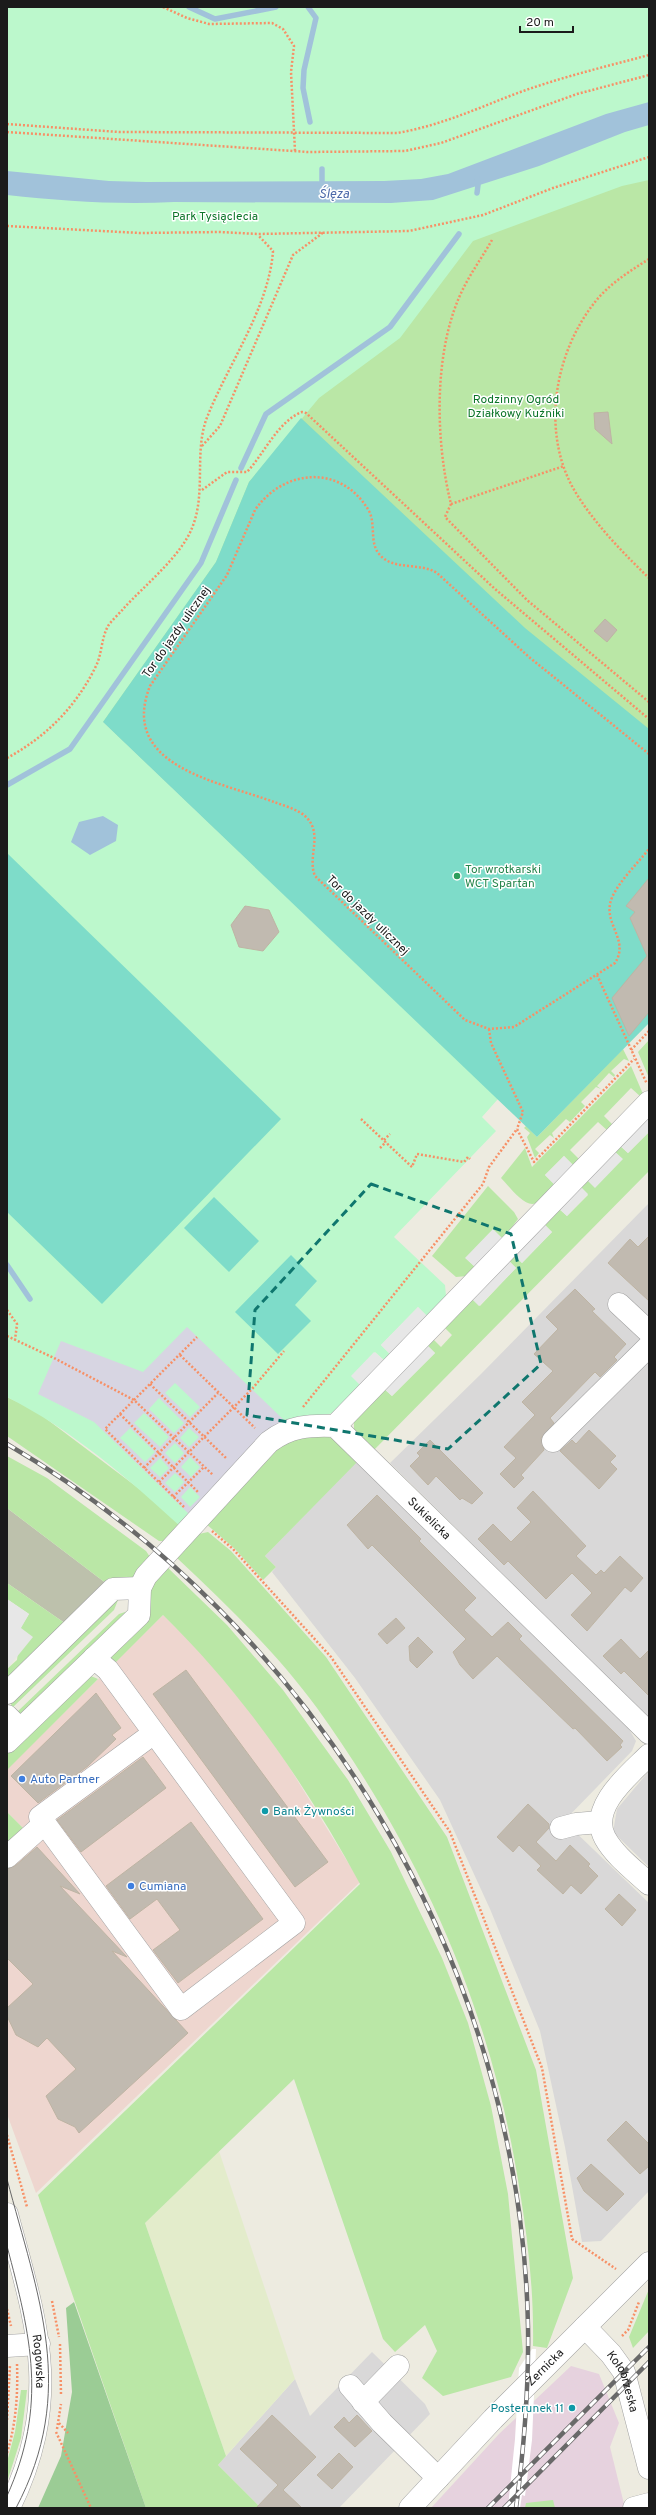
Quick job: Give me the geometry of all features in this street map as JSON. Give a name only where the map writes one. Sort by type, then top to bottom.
[{"type":"street","points":[[11,1729],[94,1658],[140,1615],[140,1588],[146,1576],[269,1442],[281,1433],[296,1427],[335,1426],[649,1102]]},
{"type":"street","points":[[619,1304],[649,1332]]},
{"type":"street","points":[[553,1441],[649,1346]]},
{"type":"street","name":"Sukielicka","points":[[335,1426],[649,1733]]},
{"type":"street","points":[[7,1693],[113,1589],[140,1588]]},
{"type":"street","points":[[94,1658],[108,1670],[294,1923],[181,2009],[40,1817],[154,1733]]},
{"type":"street","points":[[649,1755],[622,1782],[606,1804],[600,1822],[605,1837],[616,1853],[649,1884]]},
{"type":"street","points":[[561,1828],[576,1824],[600,1822]]},
{"type":"street","points":[[7,1857],[44,1823]]},
{"type":"street","name":"Rogowska","points":[[7,2214],[39,2344],[41,2390],[35,2435],[24,2473],[9,2508]]},
{"type":"street","name":"Żernicka","points":[[410,2508],[493,2419],[649,2262]]},
{"type":"street","name":"Kołobrzeska","points":[[585,2327],[611,2354],[624,2372],[649,2468]]},
{"type":"street","points":[[11,2345],[39,2344]]},
{"type":"street","points":[[398,2366],[356,2394],[438,2478]]},
{"type":"street","points":[[634,2508],[649,2504]]},
{"type":"path","points":[[163,7],[187,18],[209,24],[272,23],[283,29],[294,46],[291,72],[295,151]]},
{"type":"path","points":[[7,124],[119,132],[397,132],[430,126],[516,94],[577,74],[649,55]]},
{"type":"path","points":[[7,132],[295,151],[405,151],[448,141],[577,94],[649,75]]},
{"type":"path","points":[[7,226],[103,233],[220,232],[258,234],[408,231],[482,215],[553,188],[649,157]]},
{"type":"path","points":[[202,446],[220,426],[293,255],[324,232]]},
{"type":"path","points":[[7,758],[26,748],[58,723],[73,703],[96,666],[108,626],[181,548],[192,528],[201,490],[202,446],[207,418],[268,286],[273,251],[258,234]]},
{"type":"path","points":[[492,240],[463,288],[447,335],[439,412],[444,476],[451,504],[445,517],[527,600],[649,702]]},
{"type":"path","points":[[649,259],[620,278],[596,301],[578,326],[566,354],[557,387],[555,424],[564,466],[573,487],[586,507],[629,558],[649,578]]},
{"type":"path","points":[[201,490],[227,472],[247,472],[282,427],[295,414],[302,412],[306,413],[500,594],[649,719]]},
{"type":"path","points":[[451,504],[564,466]]},
{"type":"path","name":"Tor do jazdy ulicznej","points":[[649,754],[529,656],[437,573],[424,567],[394,564],[380,555],[376,548],[373,523],[369,512],[361,501],[342,485],[319,477],[306,476],[284,483],[261,501],[255,510],[227,575],[150,686],[144,703],[144,720],[150,738],[161,755],[176,766],[284,806],[306,817],[312,825],[315,836],[311,862],[315,876],[465,1020],[489,1029],[505,1029],[523,1023],[615,963],[619,957],[620,941],[610,914],[613,894],[649,849]]},
{"type":"path","points":[[597,975],[649,1089]]},
{"type":"path","points":[[296,1427],[294,1419],[483,1184],[489,1167],[517,1129],[524,1112],[491,1043],[489,1029]]},
{"type":"path","points":[[631,1050],[649,1031]]},
{"type":"path","points":[[517,1129],[534,1162],[634,1059]]},
{"type":"path","points":[[361,1119],[412,1167],[417,1154],[464,1162],[468,1157],[470,1159]]},
{"type":"path","points":[[380,1148],[390,1134]]},
{"type":"path","points":[[7,1310],[17,1324],[15,1340]]},
{"type":"path","points":[[7,1336],[134,1400],[227,1488]]},
{"type":"path","points":[[197,1337],[105,1429],[173,1497],[205,1512]]},
{"type":"path","points":[[159,1482],[234,1407],[284,1351]]},
{"type":"path","points":[[180,1354],[269,1442]]},
{"type":"path","points":[[150,1384],[240,1472]]},
{"type":"path","points":[[144,1468],[218,1393]]},
{"type":"path","points":[[120,1414],[189,1482],[205,1512],[233,1549],[331,1657],[450,1832],[542,2068],[572,2239],[619,2272]]},
{"type":"path","points":[[173,1497],[204,1467]]},
{"type":"path","points":[[622,2336],[628,2330],[640,2300]]},
{"type":"path","points":[[7,2309],[17,2402],[12,2437],[7,2452]]},
{"type":"path","points":[[7,2420],[13,2376],[11,2345]]},
{"type":"path","points":[[59,2423],[68,2433]]},
{"type":"path","points":[[56,2432],[91,2508]]},
{"type":"highlighted area","points":[[371,1184],[511,1234],[541,1364],[448,1449],[247,1415],[255,1310]]},
{"type":"shaded area","name":"Tor wrotkarski WCT Spartan","points":[[301,418],[525,628],[649,729],[649,1023],[537,1137],[103,722],[216,562],[249,482]]},
{"type":"shaded area","points":[[7,853],[281,1119],[102,1304],[7,1212]]},
{"type":"shaded area","points":[[649,1118],[649,1132],[628,1153],[618,1144]]},
{"type":"shaded area","points":[[613,1150],[623,1159],[595,1188],[585,1178]]},
{"type":"shaded area","points":[[564,1156],[574,1166],[555,1185],[545,1175]]},
{"type":"shaded area","points":[[579,1185],[588,1194],[567,1216],[557,1207]]},
{"type":"shaded area","points":[[214,1197],[259,1241],[229,1272],[184,1228]]},
{"type":"shaded area","points":[[649,1203],[649,1718],[390,1463],[481,1374]]},
{"type":"shaded area","points":[[542,1222],[552,1232],[522,1263],[512,1253]]},
{"type":"shaded area","points":[[493,1229],[503,1239],[475,1267],[465,1258]]},
{"type":"shaded area","points":[[291,1255],[317,1281],[295,1305],[311,1321],[278,1354],[235,1312]]},
{"type":"shaded area","points":[[507,1259],[516,1268],[479,1306],[470,1297]]},
{"type":"shaded area","points":[[418,1307],[428,1317],[391,1355],[381,1345]]},
{"type":"shaded area","points":[[187,1327],[286,1422],[192,1517],[94,1422],[38,1394],[61,1341],[143,1372]],"holes":[[[175,1383],[200,1407],[190,1417],[165,1393]],[[159,1398],[184,1423],[174,1433],[149,1409]],[[144,1413],[169,1437],[160,1447],[134,1423]],[[130,1428],[155,1452],[145,1462],[120,1438]],[[189,1428],[199,1437],[189,1447],[180,1438]],[[175,1443],[184,1453],[175,1463],[165,1453]],[[190,1457],[200,1467],[191,1477],[181,1467]],[[160,1458],[169,1468],[160,1477],[150,1468]],[[175,1473],[184,1482],[175,1492],[165,1483]],[[190,1487],[200,1497],[190,1507],[181,1497]]]},
{"type":"shaded area","points":[[425,1343],[435,1353],[392,1396],[382,1387]]},
{"type":"shaded area","points":[[374,1352],[385,1361],[361,1386],[351,1376]]},
{"type":"shaded area","points":[[357,1461],[629,1729],[636,1741],[632,1751],[564,1821],[649,1903],[649,2191],[601,2241],[582,2242],[565,2147],[540,2031],[490,1909],[440,1800],[355,1678],[272,1572],[276,1567],[265,1556]]},
{"type":"shaded area","points":[[7,1508],[107,1584],[69,1626],[7,1583]]},
{"type":"shaded area","points":[[7,1599],[29,1614],[21,1628],[33,1637],[7,1669]]},
{"type":"shaded area","points":[[163,1615],[200,1651],[258,1722],[288,1765],[360,1882],[36,2193],[7,2114],[7,1843],[23,1828],[7,1812],[7,1769]]},
{"type":"shaded area","points":[[649,1771],[649,1867],[613,1832],[617,1809]]},
{"type":"shaded area","points":[[219,2151],[295,2379],[226,2456],[145,2223]]},
{"type":"shaded area","points":[[372,2352],[425,2404],[430,2414],[339,2508],[261,2508],[218,2465],[295,2379],[310,2416]]},
{"type":"shaded area","points":[[571,2366],[599,2374],[619,2423],[610,2447],[625,2508],[431,2508],[499,2434]]},
{"type":"green space","name":"Park Tysiąclecia","points":[[7,7],[649,7],[649,180],[622,186],[473,241],[400,338],[319,398],[249,482],[216,562],[103,722],[498,1099],[482,1117],[496,1131],[394,1237],[445,1285],[446,1296],[428,1317],[418,1307],[381,1345],[391,1355],[385,1361],[375,1352],[361,1386],[333,1413],[308,1419],[182,1528],[99,1456],[54,1424],[7,1397]]},
{"type":"green space","points":[[649,125],[649,740],[517,1117],[103,722],[7,195]]},
{"type":"green space","points":[[649,1040],[649,1078],[638,1052]]},
{"type":"green space","points":[[623,1049],[629,1061],[624,1059],[611,1071],[615,1075],[614,1077],[609,1073],[597,1086],[601,1089],[596,1087],[581,1102],[585,1106],[570,1122],[566,1119],[552,1133],[554,1138],[550,1135],[535,1149],[539,1153],[535,1158],[527,1137],[530,1133],[524,1128],[526,1126],[537,1137]]},
{"type":"green space","points":[[631,1066],[643,1094],[641,1097],[631,1088],[604,1116],[613,1125],[608,1131],[598,1122],[570,1150],[580,1160],[574,1166],[564,1156],[545,1175],[555,1185],[544,1198],[539,1202],[532,1204],[522,1200],[501,1178],[525,1148],[532,1167]]},
{"type":"green space","points":[[649,1132],[649,1171],[373,1451],[354,1430],[354,1419],[382,1387],[392,1396],[435,1353],[425,1343],[431,1337],[441,1347],[452,1335],[442,1325],[470,1297],[480,1306],[516,1268],[507,1259],[512,1253],[522,1263],[552,1232],[542,1222],[557,1207],[567,1216],[588,1195],[579,1185],[622,1159],[613,1150],[618,1144],[628,1153]]},
{"type":"green space","points":[[488,1186],[514,1212],[518,1219],[503,1239],[493,1230],[466,1258],[475,1267],[467,1276],[456,1277],[432,1256]]},
{"type":"green space","points":[[7,1397],[36,1411],[174,1515],[179,1524],[167,1541],[159,1541],[7,1436]]},
{"type":"green space","points":[[326,1436],[341,1441],[360,1459],[265,1556],[276,1567],[263,1580],[235,1549],[205,1523],[263,1456],[291,1437]]},
{"type":"green space","points":[[7,1456],[47,1478],[146,1551],[152,1560],[139,1577],[107,1584],[7,1508]]},
{"type":"green space","points":[[208,1532],[231,1551],[326,1657],[447,1837],[536,2070],[573,2278],[547,2348],[533,2346],[528,2246],[507,2121],[490,2057],[470,1995],[446,1935],[419,1876],[388,1819],[354,1763],[317,1708],[302,1688],[268,1649],[233,1612],[177,1558],[199,1534]]},
{"type":"green space","points":[[166,1566],[227,1625],[283,1690],[348,1780],[391,1852],[442,1958],[468,2023],[491,2106],[508,2194],[523,2352],[511,2377],[443,2396],[422,2378],[437,2351],[425,2325],[395,2352],[383,2339],[294,2079],[145,2223],[226,2456],[218,2465],[261,2508],[146,2508],[38,2195],[360,1884],[318,1812],[272,1742],[220,1676],[163,1615],[113,1665],[108,1660],[149,1587]]},
{"type":"green space","points":[[7,1583],[69,1626],[7,1686],[7,1669],[17,1660],[21,1627],[29,1614],[7,1599]]},
{"type":"green space","points":[[118,1600],[114,1610],[12,1708],[10,1699],[106,1603]]},
{"type":"green space","points":[[128,1611],[81,1656],[80,1664],[33,1710],[23,1715],[16,1713],[119,1614]]},
{"type":"green space","points":[[86,1674],[98,1679],[7,1770],[7,1750]]},
{"type":"green space","points":[[7,1812],[23,1828],[7,1843]]},
{"type":"green space","points":[[649,2289],[649,2331],[633,2348],[629,2337]]},
{"type":"green space","points":[[74,2302],[146,2508],[38,2508],[61,2456],[72,2392],[66,2308]]},
{"type":"green space","points":[[21,2390],[27,2390],[21,2438],[7,2482],[7,2462],[15,2432]]},
{"type":"green space","points":[[553,2500],[555,2508],[525,2508],[526,2503]]},
{"type":"water","name":"Ślęza","points":[[649,102],[649,125],[625,132],[539,166],[433,200],[391,203],[111,203],[7,195],[7,171],[109,181],[146,182],[384,181],[421,179],[448,174],[606,114]]},
{"type":"water","points":[[103,816],[118,825],[116,841],[90,855],[71,842],[79,822]]},
{"type":"pier","points":[[532,2349],[536,2349],[532,2440],[525,2496],[522,2495],[520,2508],[515,2508],[508,2507],[515,2439],[519,2368]]},
{"type":"building","points":[[608,412],[612,444],[595,429],[594,413]]},
{"type":"building","points":[[605,619],[617,630],[607,642],[594,631]]},
{"type":"building","points":[[649,878],[649,1012],[629,1036],[612,998],[647,956],[630,918],[635,912],[626,906]]},
{"type":"building","points":[[245,906],[269,910],[279,932],[263,951],[239,947],[231,925]]},
{"type":"building","points":[[649,1236],[649,1301],[608,1263],[630,1239],[638,1247]]},
{"type":"building","points":[[575,1289],[595,1309],[592,1311],[626,1344],[614,1357],[617,1360],[600,1377],[595,1372],[550,1418],[554,1423],[541,1438],[544,1450],[521,1475],[524,1478],[514,1488],[500,1474],[516,1458],[504,1447],[535,1415],[522,1402],[553,1371],[534,1354],[558,1329],[546,1317]]},
{"type":"building","points":[[589,1430],[616,1456],[610,1462],[617,1469],[599,1489],[560,1451],[572,1440],[576,1444]]},
{"type":"building","points":[[430,1440],[483,1493],[472,1504],[462,1498],[460,1500],[436,1476],[428,1485],[410,1466],[420,1456],[417,1453]]},
{"type":"building","points":[[533,1491],[586,1546],[576,1556],[596,1575],[601,1570],[604,1573],[620,1556],[643,1578],[631,1592],[625,1587],[587,1631],[571,1615],[592,1593],[572,1573],[546,1599],[508,1561],[504,1565],[478,1539],[493,1524],[511,1542],[531,1522],[517,1508]]},
{"type":"building","points":[[377,1495],[421,1539],[419,1541],[476,1598],[464,1610],[492,1637],[508,1622],[522,1636],[519,1639],[623,1741],[620,1745],[622,1747],[607,1761],[575,1728],[573,1729],[497,1656],[473,1679],[460,1665],[453,1652],[466,1639],[372,1545],[368,1549],[347,1525]]},
{"type":"building","points":[[396,1618],[405,1628],[387,1644],[378,1634]]},
{"type":"building","points":[[418,1637],[433,1652],[417,1668],[410,1661],[409,1646]]},
{"type":"building","points":[[621,1639],[640,1659],[649,1650],[649,1696],[624,1671],[621,1674],[603,1656]]},
{"type":"building","name":"Bank Żywności","points":[[186,1670],[328,1862],[295,1887],[153,1694]]},
{"type":"building","points":[[96,1693],[121,1728],[112,1735],[116,1739],[88,1766],[38,1803],[11,1776]]},
{"type":"building","points":[[143,1757],[166,1788],[81,1852],[57,1820]]},
{"type":"building","points":[[528,1804],[549,1824],[549,1828],[536,1842],[556,1861],[570,1845],[590,1864],[588,1866],[598,1876],[581,1894],[571,1885],[563,1894],[537,1870],[541,1866],[519,1845],[513,1852],[497,1837]]},
{"type":"building","points":[[191,1822],[263,1919],[178,1983],[153,1950],[180,1930],[157,1899],[130,1919],[106,1886]]},
{"type":"building","points":[[37,1847],[80,1894],[60,1886],[127,1957],[112,1951],[188,2033],[79,2133],[75,2127],[58,2119],[46,2096],[76,2069],[47,2038],[38,2047],[16,2035],[7,2016],[7,2008],[33,1984],[7,1958],[7,1869],[15,1866]]},
{"type":"building","points":[[619,1894],[636,1910],[622,1926],[605,1909]]},
{"type":"building","points":[[626,2121],[649,2144],[649,2166],[640,2174],[607,2140]]},
{"type":"building","points":[[591,2164],[624,2194],[607,2211],[584,2191],[577,2178]]},
{"type":"building","points":[[272,2415],[316,2457],[283,2490],[302,2508],[256,2508],[278,2485],[240,2449]]},
{"type":"building","points":[[357,2415],[372,2431],[355,2447],[334,2427],[344,2417],[349,2423]]},
{"type":"building","points":[[339,2453],[353,2467],[332,2489],[317,2475]]},
{"type":"waterway","points":[[189,7],[215,19],[276,7]]},
{"type":"waterway","points":[[308,7],[316,18],[304,70],[303,88],[310,122]]},
{"type":"waterway","name":"Ślęza","points":[[322,169],[322,187]]},
{"type":"waterway","points":[[477,178],[477,193]]},
{"type":"waterway","points":[[241,468],[266,414],[390,327],[459,234]]},
{"type":"waterway","points":[[7,785],[70,749],[201,563],[236,480]]},
{"type":"waterway","points":[[7,1265],[30,1299]]},
{"type":"tram line","points":[[7,2179],[40,2304],[46,2344],[49,2384],[45,2424],[35,2465],[16,2508]]},
{"type":"tram line","points":[[7,2246],[23,2311],[31,2371],[31,2401],[28,2431],[20,2463],[7,2496]]},
{"type":"railway","points":[[7,1444],[118,1519],[217,1607],[305,1708],[380,1818],[441,1937],[487,2062],[516,2193],[528,2326],[528,2372],[516,2508]]},
{"type":"railway","points":[[488,2508],[649,2347]]},
{"type":"railway","points":[[504,2508],[649,2362]]},
{"type":"place","name":"Tor wrotkarski WCT Spartan","points":[[457,876]]},
{"type":"place","name":"Auto Partner","points":[[22,1779]]},
{"type":"place","name":"Bank Żywności","points":[[265,1811]]},
{"type":"place","name":"Cumiana","points":[[131,1886]]},
{"type":"place","name":"Posterunek 11","points":[[572,2408]]},
{"type":"park label","name":"Rodzinny Ogród Działkowy Kuźniki","points":[[516,406]]}]
